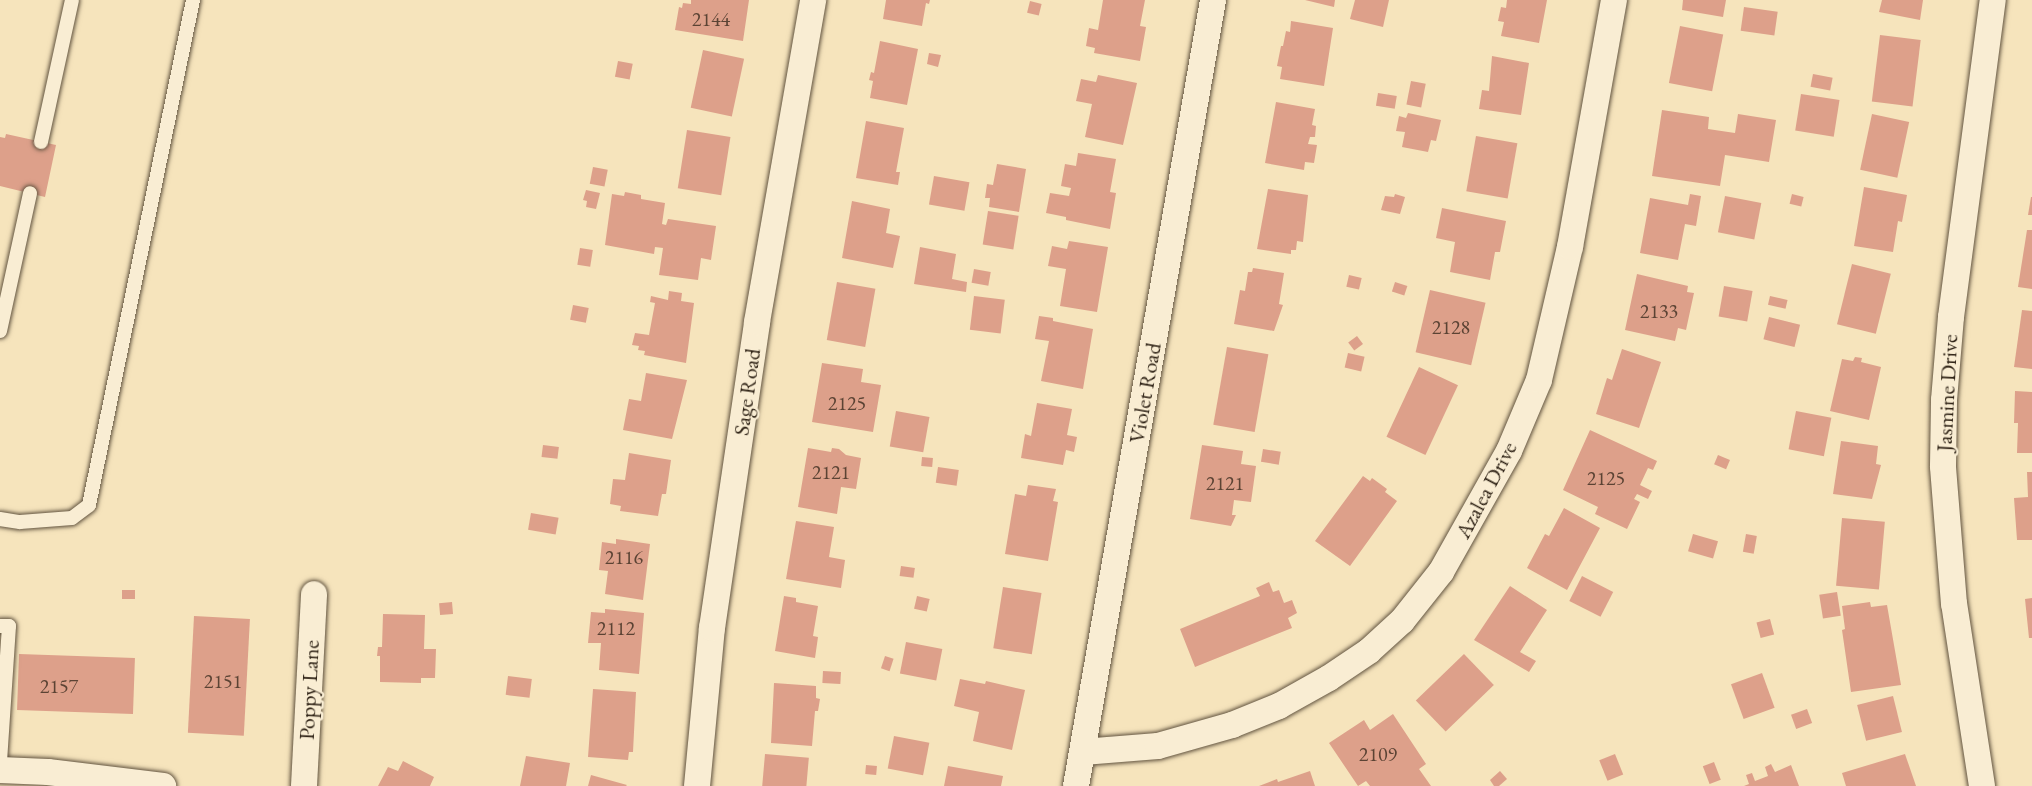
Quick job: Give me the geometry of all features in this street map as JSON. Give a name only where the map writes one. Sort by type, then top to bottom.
[{"type":"street","name":"Sage Road","points":[[697,786],[712,628],[757,322],[813,0]]},
{"type":"street","name":"Violet Road","points":[[1076,786],[1212,0]]},
{"type":"street","name":"Azalea Drive","points":[[1083,752],[1158,746],[1232,725],[1280,706],[1329,678],[1369,651],[1402,621],[1441,572],[1509,451],[1539,380],[1570,247],[1614,0]]},
{"type":"street","name":"Jasmine Drive","points":[[1982,786],[1952,584],[1943,466],[1943,433],[1951,317],[1993,0]]},
{"type":"street","name":"Poppy Lane","points":[[304,786],[314,594]]},
{"type":"street","points":[[0,770],[115,779],[163,786]]},
{"type":"lane","points":[[41,142],[72,0]]},
{"type":"lane","points":[[0,519],[20,522],[72,518],[89,505],[193,0]]},
{"type":"lane","points":[[0,331],[30,193]]},
{"type":"lane","points":[[0,626],[9,626],[0,762]]},
{"type":"building","points":[[691,0],[749,0],[743,41],[675,30],[679,7],[682,8],[683,3],[691,4]]},
{"type":"building","points":[[886,0],[930,0],[929,4],[926,3],[922,26],[883,19]]},
{"type":"building","points":[[1103,0],[1145,0],[1140,26],[1146,27],[1140,61],[1094,53],[1095,48],[1086,46],[1089,28],[1098,30]]},
{"type":"building","points":[[1305,0],[1335,0],[1334,7]]},
{"type":"building","points":[[1355,0],[1389,0],[1383,27],[1350,19]]},
{"type":"building","points":[[1507,0],[1547,0],[1539,43],[1501,36],[1504,22],[1498,21],[1501,7],[1506,8]]},
{"type":"building","points":[[1683,0],[1726,0],[1723,17],[1682,10]]},
{"type":"building","points":[[1882,0],[1923,0],[1920,20],[1879,12]]},
{"type":"building","points":[[1030,1],[1042,4],[1039,16],[1027,13]]},
{"type":"building","points":[[1744,7],[1778,12],[1774,35],[1741,31]]},
{"type":"building","points":[[1291,21],[1333,28],[1324,86],[1280,79],[1282,67],[1277,66],[1286,31],[1290,32]]},
{"type":"building","points":[[1680,26],[1723,34],[1712,91],[1669,83]]},
{"type":"building","points":[[1880,35],[1921,40],[1913,106],[1872,102]]},
{"type":"building","points":[[880,41],[918,49],[907,105],[870,98],[873,81],[869,80],[871,72],[874,73]]},
{"type":"building","points":[[703,50],[744,59],[732,116],[691,108]]},
{"type":"building","points":[[929,53],[941,55],[938,67],[927,64]]},
{"type":"building","points":[[1492,56],[1529,63],[1521,115],[1479,109],[1482,90],[1489,91]]},
{"type":"building","points":[[618,61],[633,64],[630,80],[615,77]]},
{"type":"building","points":[[1813,74],[1833,78],[1830,91],[1811,87]]},
{"type":"building","points":[[1098,75],[1137,83],[1123,145],[1085,137],[1092,104],[1076,101],[1081,79],[1096,82]]},
{"type":"building","points":[[1411,81],[1426,84],[1421,107],[1406,105]]},
{"type":"building","points":[[1378,93],[1397,96],[1395,109],[1376,106]]},
{"type":"building","points":[[1801,94],[1840,100],[1834,137],[1795,131]]},
{"type":"building","points":[[1276,102],[1315,109],[1312,125],[1316,126],[1315,137],[1310,137],[1308,144],[1317,145],[1314,163],[1305,162],[1304,170],[1265,163]]},
{"type":"building","points":[[1662,110],[1709,117],[1708,129],[1735,133],[1738,114],[1776,120],[1769,162],[1725,155],[1720,186],[1652,176]]},
{"type":"building","points":[[1408,113],[1441,120],[1436,141],[1431,140],[1428,152],[1402,147],[1405,132],[1396,131],[1399,116],[1406,118]]},
{"type":"building","points":[[1872,114],[1909,122],[1897,178],[1860,170]]},
{"type":"building","points":[[866,121],[904,128],[896,172],[900,172],[898,185],[856,178]]},
{"type":"building","points":[[687,130],[730,137],[721,195],[678,188]]},
{"type":"building","points":[[6,134],[56,145],[45,197],[0,186],[0,137],[5,138]]},
{"type":"building","points":[[1476,136],[1517,143],[1508,198],[1466,191]]},
{"type":"building","points":[[1078,153],[1116,159],[1110,192],[1116,193],[1110,229],[1066,220],[1066,217],[1046,213],[1050,193],[1069,196],[1071,188],[1061,186],[1065,164],[1076,166]]},
{"type":"building","points":[[997,164],[1026,169],[1019,212],[989,207],[990,198],[985,198],[987,184],[993,185]]},
{"type":"building","points":[[593,167],[608,170],[604,187],[590,184]]},
{"type":"building","points":[[934,176],[969,182],[964,211],[929,205]]},
{"type":"building","points":[[1864,187],[1907,195],[1902,222],[1898,221],[1893,252],[1854,246]]},
{"type":"building","points":[[1268,189],[1308,195],[1303,242],[1297,241],[1296,250],[1291,250],[1291,254],[1257,249]]},
{"type":"building","points":[[586,190],[600,193],[596,209],[586,207],[587,201],[583,200]]},
{"type":"building","points":[[625,192],[641,195],[641,199],[665,203],[662,224],[666,225],[668,219],[716,226],[711,260],[701,258],[698,280],[659,275],[663,248],[655,247],[654,254],[605,245],[612,194],[624,196]]},
{"type":"building","points":[[1395,194],[1405,197],[1400,214],[1381,210],[1385,196],[1394,197]]},
{"type":"building","points":[[1690,194],[1701,196],[1696,226],[1685,224],[1678,260],[1640,253],[1650,198],[1688,205]]},
{"type":"building","points":[[1792,194],[1804,197],[1801,207],[1790,204]]},
{"type":"building","points":[[1725,196],[1761,203],[1754,239],[1718,232]]},
{"type":"building","points":[[2031,197],[2032,215],[2028,215]]},
{"type":"building","points":[[852,201],[890,209],[886,233],[900,236],[893,268],[842,258]]},
{"type":"building","points":[[1442,208],[1506,221],[1500,252],[1495,252],[1490,280],[1450,272],[1455,242],[1436,238]]},
{"type":"building","points":[[988,211],[1019,216],[1013,249],[983,245]]},
{"type":"building","points":[[2027,230],[2032,230],[2032,289],[2018,287]]},
{"type":"building","points":[[1069,241],[1108,247],[1097,312],[1060,306],[1066,269],[1048,266],[1052,246],[1067,249]]},
{"type":"building","points":[[920,247],[956,254],[952,279],[967,282],[966,292],[914,284]]},
{"type":"building","points":[[580,248],[593,250],[590,267],[577,265]]},
{"type":"building","points":[[1852,264],[1891,274],[1876,334],[1837,324]]},
{"type":"building","points":[[1253,268],[1284,273],[1279,304],[1283,305],[1274,331],[1234,324],[1240,290],[1245,291],[1248,272],[1252,272]]},
{"type":"building","points":[[974,269],[991,272],[988,286],[972,283]]},
{"type":"building","points":[[1637,274],[1688,286],[1687,292],[1694,293],[1686,330],[1678,328],[1675,341],[1625,330]]},
{"type":"building","points":[[1349,275],[1362,278],[1359,290],[1346,287]]},
{"type":"building","points":[[837,282],[875,289],[865,347],[827,340]]},
{"type":"building","points":[[1395,282],[1407,286],[1404,296],[1392,292]]},
{"type":"building","points":[[1724,286],[1753,291],[1747,322],[1719,317]]},
{"type":"building","points":[[1430,290],[1486,303],[1471,365],[1416,352]]},
{"type":"building","points":[[669,291],[682,293],[681,301],[694,303],[686,363],[644,355],[645,351],[638,350],[639,346],[632,345],[635,333],[649,335],[655,303],[650,302],[651,296],[668,300]]},
{"type":"building","points":[[974,296],[1005,300],[1001,334],[970,330]]},
{"type":"building","points":[[1770,296],[1788,300],[1786,309],[1768,305]]},
{"type":"building","points":[[573,305],[589,308],[586,323],[570,320]]},
{"type":"building","points":[[2022,310],[2032,311],[2032,369],[2014,367]]},
{"type":"building","points":[[1039,316],[1093,329],[1083,389],[1041,381],[1049,341],[1035,339]]},
{"type":"building","points":[[1769,317],[1800,325],[1794,347],[1763,339]]},
{"type":"building","points":[[1357,336],[1363,344],[1354,351],[1348,343]]},
{"type":"building","points":[[1227,347],[1268,354],[1255,432],[1213,425]]},
{"type":"building","points":[[1622,349],[1661,362],[1639,428],[1596,414],[1607,378],[1612,380]]},
{"type":"building","points":[[1348,353],[1365,357],[1361,371],[1345,368]]},
{"type":"building","points":[[1855,357],[1862,358],[1861,362],[1881,367],[1869,420],[1830,411],[1842,359],[1853,361]]},
{"type":"building","points":[[822,363],[863,369],[861,382],[881,385],[873,432],[812,422]]},
{"type":"building","points":[[1419,367],[1458,385],[1425,455],[1386,437]]},
{"type":"building","points":[[646,373],[687,380],[672,439],[623,430],[629,399],[641,401]]},
{"type":"building","points":[[2015,391],[2032,392],[2032,453],[2017,453],[2018,423],[2014,423]]},
{"type":"building","points":[[1037,403],[1072,409],[1067,435],[1077,437],[1074,452],[1066,450],[1063,465],[1021,458],[1025,434],[1031,436]]},
{"type":"building","points":[[896,411],[929,417],[923,452],[890,446]]},
{"type":"building","points":[[1796,411],[1831,418],[1824,456],[1789,449]]},
{"type":"building","points":[[1590,430],[1657,461],[1653,470],[1648,468],[1640,485],[1652,491],[1648,499],[1637,494],[1634,499],[1640,502],[1627,529],[1595,514],[1598,507],[1563,490]]},
{"type":"building","points":[[1841,441],[1878,446],[1876,464],[1881,465],[1872,499],[1833,494]]},
{"type":"building","points":[[543,445],[559,447],[557,459],[542,457]]},
{"type":"building","points":[[1202,445],[1243,451],[1241,464],[1256,466],[1251,502],[1234,500],[1232,515],[1236,515],[1231,526],[1190,519]]},
{"type":"building","points":[[808,448],[831,452],[832,448],[839,449],[846,455],[861,458],[856,489],[841,487],[837,514],[798,507]]},
{"type":"building","points":[[1263,449],[1281,452],[1279,465],[1261,462]]},
{"type":"building","points":[[629,453],[671,460],[666,494],[662,494],[658,516],[620,511],[621,506],[610,504],[613,479],[625,480]]},
{"type":"building","points":[[1718,455],[1730,460],[1726,469],[1714,464]]},
{"type":"building","points":[[922,457],[933,458],[932,467],[921,466]]},
{"type":"building","points":[[938,467],[959,470],[957,486],[936,483]]},
{"type":"building","points":[[2027,472],[2032,472],[2032,540],[2017,540],[2014,498],[2028,497]]},
{"type":"building","points":[[1363,476],[1370,481],[1372,478],[1387,489],[1385,492],[1397,501],[1350,566],[1315,541]]},
{"type":"building","points":[[1028,485],[1056,489],[1053,501],[1058,502],[1048,561],[1005,554],[1015,494],[1026,496]]},
{"type":"building","points":[[1564,508],[1600,528],[1567,590],[1527,568],[1545,534],[1549,536]]},
{"type":"building","points":[[531,513],[559,518],[556,535],[528,530]]},
{"type":"building","points":[[1842,518],[1885,522],[1879,589],[1836,586]]},
{"type":"building","points":[[796,521],[834,527],[829,557],[845,560],[841,588],[786,579]]},
{"type":"building","points":[[1693,534],[1718,541],[1713,558],[1688,551]]},
{"type":"building","points":[[1746,534],[1757,536],[1754,554],[1743,552]]},
{"type":"building","points":[[616,539],[650,544],[643,600],[605,594],[608,571],[599,570],[602,542],[616,544]]},
{"type":"building","points":[[901,566],[915,568],[913,578],[900,576]]},
{"type":"building","points":[[1582,576],[1613,592],[1600,617],[1569,601]]},
{"type":"building","points":[[1269,582],[1273,592],[1279,590],[1284,603],[1292,600],[1297,613],[1288,618],[1292,628],[1195,667],[1180,629],[1260,596],[1256,588]]},
{"type":"building","points":[[1510,586],[1547,610],[1520,652],[1536,661],[1529,672],[1474,640]]},
{"type":"building","points":[[1003,587],[1042,593],[1032,654],[993,648]]},
{"type":"building","points":[[122,590],[135,590],[135,599],[122,599]]},
{"type":"building","points":[[1837,592],[1841,616],[1823,619],[1819,595]]},
{"type":"building","points":[[784,596],[796,598],[796,602],[818,606],[813,636],[818,637],[815,658],[775,651]]},
{"type":"building","points":[[917,596],[930,599],[927,612],[914,609]]},
{"type":"building","points":[[2032,598],[2032,638],[2029,638],[2025,599]]},
{"type":"building","points":[[452,602],[453,614],[440,615],[439,603]]},
{"type":"building","points":[[1870,602],[1871,607],[1887,605],[1901,685],[1851,692],[1842,630],[1845,629],[1842,606]]},
{"type":"building","points":[[605,609],[644,613],[639,674],[599,670],[601,643],[588,643],[591,612],[605,613]]},
{"type":"building","points":[[383,614],[425,615],[424,649],[436,649],[435,678],[421,678],[421,683],[380,682],[380,656],[377,656],[378,647],[382,647]]},
{"type":"building","points":[[194,616],[250,619],[244,736],[188,733]]},
{"type":"building","points":[[1770,619],[1774,634],[1761,638],[1756,623]]},
{"type":"building","points":[[906,642],[942,649],[936,680],[900,673]]},
{"type":"building","points":[[19,654],[135,658],[133,714],[17,710]]},
{"type":"building","points":[[1464,654],[1494,685],[1446,731],[1416,701]]},
{"type":"building","points":[[885,656],[894,659],[890,671],[881,668]]},
{"type":"building","points":[[823,671],[841,672],[840,684],[822,683]]},
{"type":"building","points":[[1762,673],[1775,708],[1744,719],[1731,684]]},
{"type":"building","points":[[508,676],[532,679],[530,698],[506,695]]},
{"type":"building","points":[[960,679],[985,684],[986,681],[1025,690],[1012,750],[973,741],[979,712],[954,706]]},
{"type":"building","points":[[774,683],[816,686],[816,698],[820,699],[818,711],[815,711],[812,746],[771,743]]},
{"type":"building","points":[[593,689],[636,692],[633,752],[629,752],[628,760],[588,757]]},
{"type":"building","points":[[1893,696],[1902,732],[1866,741],[1857,705]]},
{"type":"building","points":[[1807,709],[1812,723],[1796,729],[1791,715]]},
{"type":"building","points":[[1393,714],[1426,764],[1419,769],[1431,786],[1370,786],[1366,781],[1358,786],[1329,743],[1364,720],[1370,730]]},
{"type":"building","points":[[894,736],[929,743],[923,775],[888,768]]},
{"type":"building","points":[[765,754],[809,758],[806,786],[762,786]]},
{"type":"building","points":[[1615,754],[1623,774],[1607,781],[1599,760]]},
{"type":"building","points":[[1905,754],[1916,786],[1846,786],[1842,773]]},
{"type":"building","points":[[526,756],[570,763],[566,786],[520,786]]},
{"type":"building","points":[[403,761],[434,777],[430,786],[378,786],[388,767],[398,771]]},
{"type":"building","points":[[1714,762],[1721,780],[1710,784],[1703,766]]},
{"type":"building","points":[[1771,764],[1775,772],[1791,765],[1799,786],[1744,786],[1749,784],[1746,775],[1752,773],[1755,781],[1768,776],[1765,767]]},
{"type":"building","points":[[866,765],[877,766],[876,775],[865,774]]},
{"type":"building","points":[[948,766],[1003,776],[1001,786],[944,786]]},
{"type":"building","points":[[1310,771],[1315,786],[1259,786],[1277,779],[1278,782]]},
{"type":"building","points":[[1500,771],[1507,779],[1499,786],[1494,786],[1490,780]]},
{"type":"building","points":[[591,775],[627,785],[588,786]]}]
